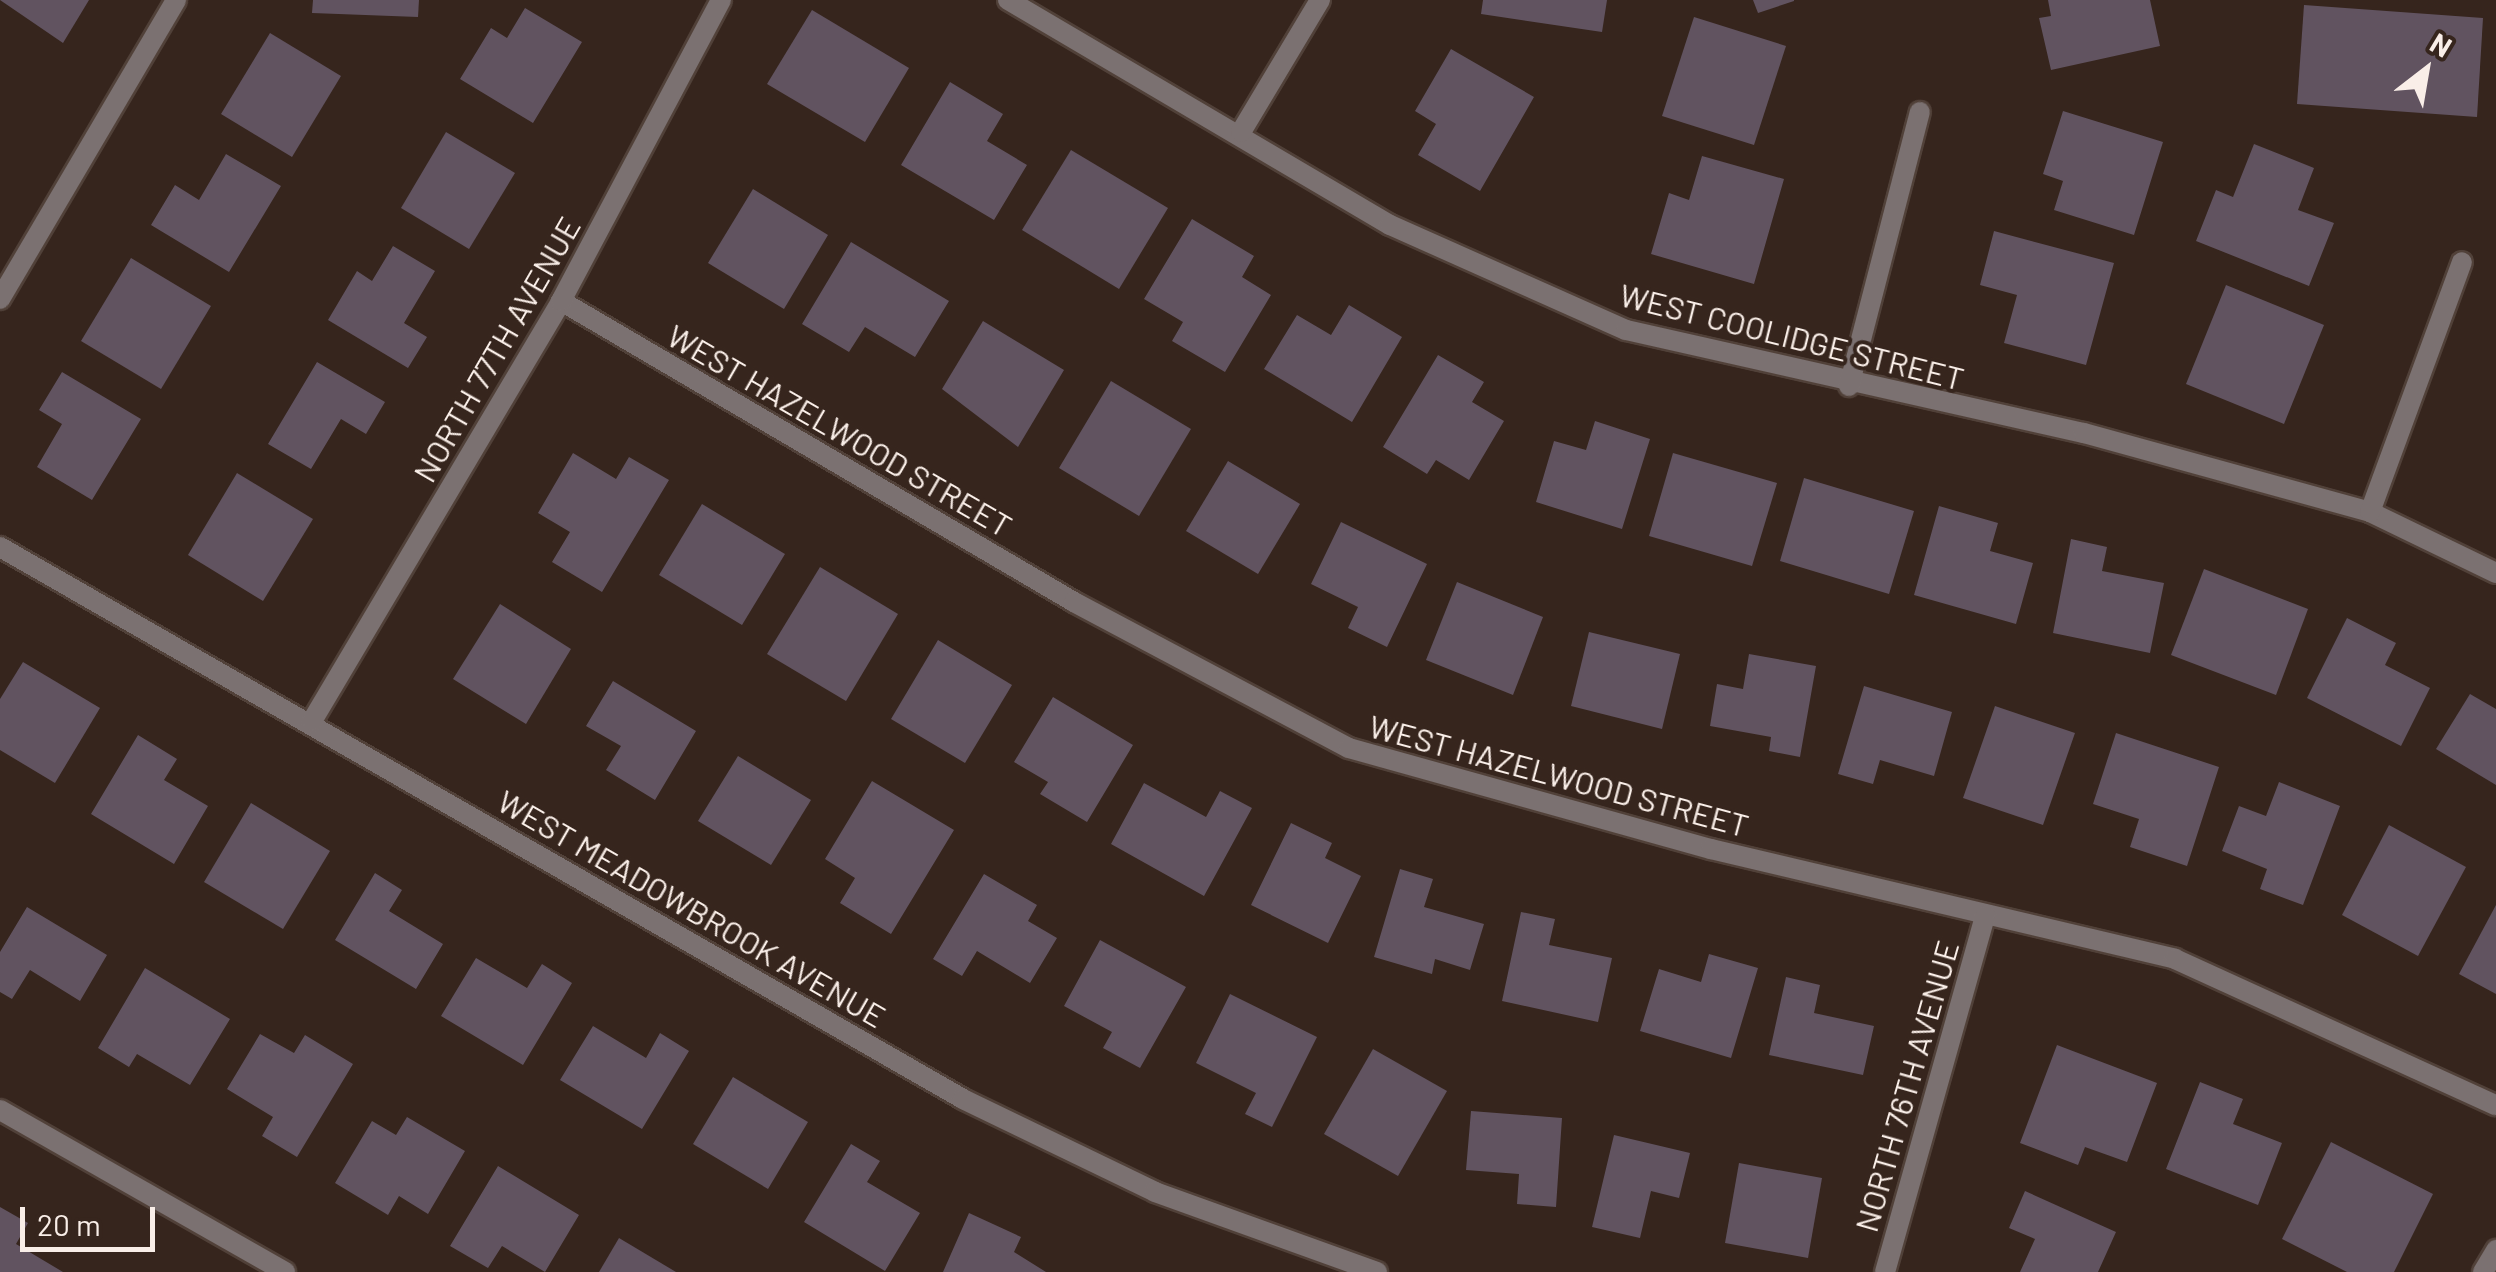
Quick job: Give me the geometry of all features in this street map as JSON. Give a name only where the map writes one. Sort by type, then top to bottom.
[{"type":"street","points":[[0,299],[176,0]]},
{"type":"street","name":"NORTH 77TH AVENUE","points":[[312,721],[562,300],[720,0]]},
{"type":"street","name":"WEST COOLIDGE STREET","points":[[1008,0],[1242,132],[1390,226],[1516,286],[1626,330],[1849,386],[2084,433],[2370,512],[2496,573]]},
{"type":"street","points":[[1242,132],[1320,0]]},
{"type":"street","points":[[1849,386],[1920,112]]},
{"type":"street","points":[[2370,512],[2462,262]]},
{"type":"street","name":"WEST HAZELWOOD STREET","points":[[562,300],[1074,602],[1348,748],[1470,788],[2175,960],[2496,1104]]},
{"type":"street","name":"WEST MEADOWBROOK AVENUE","points":[[0,547],[312,721],[963,1098],[1155,1192],[1378,1272]]},
{"type":"street","name":"NORTH 76TH AVENUE","points":[[1885,1272],[1985,916]]},
{"type":"street","points":[[0,1110],[284,1272]]},
{"type":"street","points":[[2483,1272],[2496,1250]]},
{"type":"building","points":[[0,0],[89,0],[63,43]]},
{"type":"building","points":[[313,0],[419,0],[418,17],[312,13]]},
{"type":"building","points":[[1483,0],[1607,0],[1602,32],[1481,14]]},
{"type":"building","points":[[1753,0],[1794,0],[1794,1],[1758,13]]},
{"type":"building","points":[[2048,0],[2150,0],[2160,46],[2051,70],[2039,18],[2051,16]]},
{"type":"building","points":[[2304,5],[2483,18],[2477,117],[2297,104]]},
{"type":"building","points":[[525,8],[582,42],[533,123],[460,79],[491,28],[507,38]]},
{"type":"building","points":[[812,10],[909,68],[865,142],[767,84]]},
{"type":"building","points":[[1694,17],[1786,46],[1754,145],[1662,116]]},
{"type":"building","points":[[270,33],[341,76],[292,157],[221,114]]},
{"type":"building","points":[[1451,49],[1534,97],[1480,191],[1418,155],[1436,124],[1415,111]]},
{"type":"building","points":[[950,82],[1003,114],[987,141],[1027,165],[994,220],[901,165]]},
{"type":"building","points":[[2063,111],[2163,142],[2134,235],[2054,210],[2063,181],[2043,174]]},
{"type":"building","points":[[446,132],[515,173],[469,249],[401,208]]},
{"type":"building","points":[[2254,144],[2314,168],[2298,210],[2334,223],[2309,286],[2196,241],[2216,190],[2233,197]]},
{"type":"building","points":[[1071,150],[1168,208],[1119,289],[1022,230]]},
{"type":"building","points":[[226,154],[281,186],[229,272],[151,225],[175,185],[199,200]]},
{"type":"building","points":[[1702,156],[1784,179],[1754,284],[1651,254],[1669,193],[1689,200]]},
{"type":"building","points":[[753,189],[828,235],[784,309],[708,263]]},
{"type":"building","points":[[1192,219],[1254,256],[1242,277],[1271,295],[1225,372],[1172,341],[1183,322],[1144,299]]},
{"type":"building","points":[[1994,231],[2114,263],[2086,365],[2004,343],[2017,295],[1980,285]]},
{"type":"building","points":[[851,242],[949,301],[915,357],[865,327],[849,352],[802,324]]},
{"type":"building","points":[[393,246],[435,271],[404,323],[427,337],[408,368],[328,320],[357,271],[372,281]]},
{"type":"building","points":[[131,258],[211,306],[161,389],[81,341]]},
{"type":"building","points":[[2226,285],[2324,325],[2284,424],[2186,384]]},
{"type":"building","points":[[1349,305],[1402,337],[1352,422],[1264,369],[1297,315],[1331,335]]},
{"type":"building","points":[[983,321],[1064,370],[1018,447],[942,389]]},
{"type":"building","points":[[1438,355],[1484,382],[1472,402],[1504,421],[1469,480],[1436,460],[1427,474],[1383,447]]},
{"type":"building","points":[[317,362],[385,402],[366,434],[341,419],[311,469],[268,444]]},
{"type":"building","points":[[62,372],[141,419],[92,500],[37,467],[62,424],[39,410]]},
{"type":"building","points":[[1111,381],[1191,429],[1139,516],[1059,468]]},
{"type":"building","points":[[1595,421],[1650,439],[1622,529],[1536,502],[1554,441],[1586,450]]},
{"type":"building","points":[[573,453],[616,479],[629,457],[669,480],[602,592],[552,562],[570,532],[538,513]]},
{"type":"building","points":[[1673,453],[1777,483],[1752,566],[1649,536]]},
{"type":"building","points":[[1228,461],[1300,504],[1258,574],[1186,531]]},
{"type":"building","points":[[237,473],[313,519],[263,601],[188,555]]},
{"type":"building","points":[[1804,478],[1914,511],[1889,594],[1780,561]]},
{"type":"building","points":[[702,504],[785,554],[742,625],[659,575]]},
{"type":"building","points":[[1939,506],[1998,523],[1990,551],[2033,563],[2016,624],[1914,595]]},
{"type":"building","points":[[1341,522],[1427,564],[1387,647],[1348,628],[1358,607],[1311,584]]},
{"type":"building","points":[[2071,539],[2107,547],[2102,571],[2164,583],[2150,653],[2053,633]]},
{"type":"building","points":[[820,567],[898,614],[846,701],[767,654]]},
{"type":"building","points":[[2204,569],[2308,609],[2276,695],[2171,655]]},
{"type":"building","points":[[1457,582],[1543,617],[1513,695],[1426,660]]},
{"type":"building","points":[[500,604],[571,649],[526,724],[453,679]]},
{"type":"building","points":[[2347,618],[2396,643],[2385,665],[2430,688],[2401,746],[2307,698]]},
{"type":"building","points":[[1589,632],[1680,654],[1662,729],[1571,706]]},
{"type":"building","points":[[938,640],[1012,685],[965,763],[891,719]]},
{"type":"building","points":[[1749,654],[1816,666],[1800,757],[1769,751],[1771,737],[1710,726],[1717,684],[1743,689]]},
{"type":"building","points":[[23,662],[100,708],[55,783],[0,750],[0,699]]},
{"type":"building","points":[[613,681],[696,731],[655,800],[606,770],[621,746],[586,726]]},
{"type":"building","points":[[1864,686],[1952,712],[1934,776],[1880,760],[1873,784],[1838,774]]},
{"type":"building","points":[[2470,694],[2496,709],[2496,785],[2436,749]]},
{"type":"building","points":[[1053,697],[1133,745],[1087,822],[1040,794],[1048,782],[1014,762]]},
{"type":"building","points":[[1995,706],[2075,733],[2043,825],[1963,798]]},
{"type":"building","points":[[2116,733],[2219,767],[2187,866],[2130,847],[2139,819],[2093,804]]},
{"type":"building","points":[[138,735],[177,759],[164,780],[208,806],[174,864],[91,814]]},
{"type":"building","points":[[738,756],[811,800],[771,865],[698,821]]},
{"type":"building","points":[[872,781],[954,830],[891,934],[840,903],[855,878],[825,859]]},
{"type":"building","points":[[2279,782],[2340,806],[2303,905],[2260,889],[2267,869],[2222,851],[2239,806],[2266,816]]},
{"type":"building","points":[[1144,783],[1206,817],[1220,791],[1252,808],[1204,896],[1111,844]]},
{"type":"building","points":[[251,803],[330,851],[283,929],[204,882]]},
{"type":"building","points":[[1291,823],[1332,843],[1325,858],[1361,876],[1328,943],[1251,905]]},
{"type":"building","points":[[2389,825],[2466,867],[2418,956],[2342,915]]},
{"type":"building","points":[[1400,869],[1433,879],[1424,907],[1484,924],[1470,970],[1435,959],[1432,974],[1374,957]]},
{"type":"building","points":[[375,873],[402,890],[389,911],[443,944],[416,989],[335,940]]},
{"type":"building","points":[[984,874],[1037,905],[1028,921],[1057,938],[1030,983],[977,951],[962,976],[933,959]]},
{"type":"building","points":[[2496,905],[2496,994],[2459,974]]},
{"type":"building","points":[[27,907],[107,955],[80,1001],[30,970],[12,999],[0,992],[0,952]]},
{"type":"building","points":[[1521,912],[1555,919],[1549,945],[1612,958],[1598,1022],[1502,1001]]},
{"type":"building","points":[[1100,940],[1186,987],[1140,1068],[1103,1048],[1112,1032],[1064,1006]]},
{"type":"building","points":[[1709,954],[1758,968],[1731,1058],[1640,1031],[1659,969],[1701,982]]},
{"type":"building","points":[[476,958],[527,988],[542,964],[572,983],[523,1065],[441,1016]]},
{"type":"building","points":[[145,968],[230,1019],[190,1085],[137,1054],[129,1067],[98,1048]]},
{"type":"building","points":[[1786,977],[1820,985],[1814,1013],[1874,1026],[1863,1075],[1769,1055]]},
{"type":"building","points":[[1230,994],[1317,1037],[1272,1127],[1245,1114],[1256,1093],[1196,1063]]},
{"type":"building","points":[[593,1026],[646,1058],[660,1033],[689,1051],[642,1129],[560,1080]]},
{"type":"building","points":[[260,1034],[294,1053],[305,1035],[353,1064],[297,1157],[262,1136],[273,1117],[227,1089]]},
{"type":"building","points":[[2057,1045],[2157,1083],[2127,1162],[2085,1147],[2078,1165],[2020,1143]]},
{"type":"building","points":[[1373,1049],[1447,1091],[1398,1176],[1324,1134]]},
{"type":"building","points":[[733,1077],[808,1122],[768,1189],[693,1144]]},
{"type":"building","points":[[2200,1082],[2243,1099],[2233,1124],[2282,1143],[2258,1205],[2166,1169]]},
{"type":"building","points":[[1471,1111],[1562,1118],[1556,1207],[1517,1204],[1519,1174],[1466,1170]]},
{"type":"building","points":[[407,1117],[465,1151],[428,1214],[399,1196],[388,1215],[335,1183],[372,1121],[396,1135]]},
{"type":"building","points":[[1614,1135],[1690,1153],[1679,1198],[1651,1191],[1640,1238],[1592,1227]]},
{"type":"building","points":[[2331,1142],[2433,1194],[2394,1272],[2347,1272],[2282,1239]]},
{"type":"building","points":[[851,1144],[880,1161],[867,1182],[920,1213],[885,1271],[804,1222]]},
{"type":"building","points":[[1739,1163],[1822,1178],[1808,1258],[1725,1243]]},
{"type":"building","points":[[498,1166],[579,1215],[545,1272],[502,1246],[488,1268],[450,1246]]},
{"type":"building","points":[[2025,1191],[2116,1232],[2098,1272],[2020,1272],[2035,1239],[2009,1228]]},
{"type":"building","points":[[0,1207],[28,1223],[16,1244],[63,1272],[0,1272]]},
{"type":"building","points":[[969,1213],[1021,1237],[1014,1252],[1046,1272],[943,1272]]},
{"type":"building","points":[[619,1238],[676,1272],[599,1272]]}]
